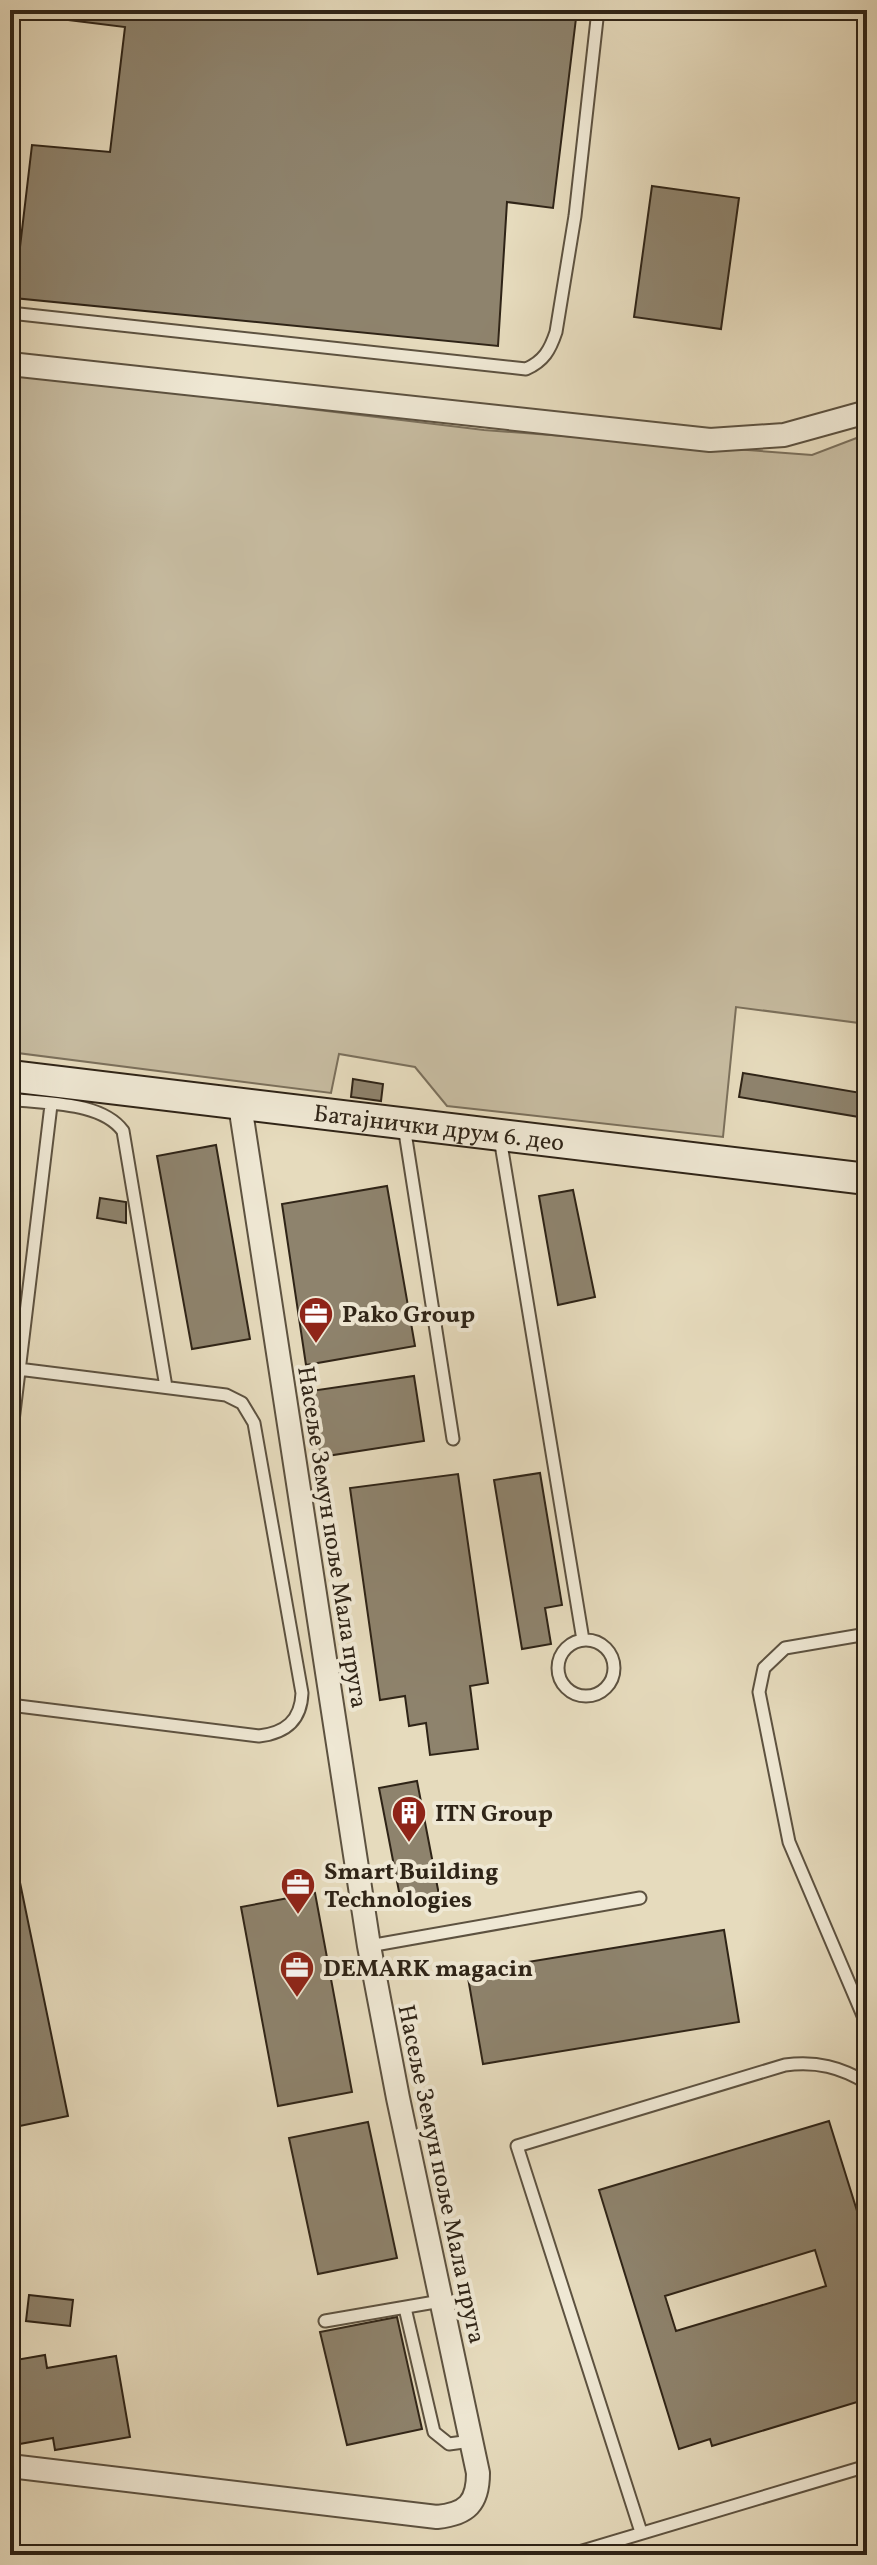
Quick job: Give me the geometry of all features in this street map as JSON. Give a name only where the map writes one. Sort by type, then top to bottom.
[{"type":"street","points":[[10,364],[710,440],[784,435],[867,412]]},
{"type":"street","name":"Батајнички друм 6. део","points":[[10,1076],[500,1138],[867,1179]]},
{"type":"street","name":"Насеље Земун поље Мала пруга","points":[[10,2466],[437,2517],[463,2511],[471,2506],[478,2493],[471,2441],[369,1946],[240,1105]]},
{"type":"lane","points":[[10,313],[526,369],[539,363],[551,349],[561,303],[575,216],[598,10]]},
{"type":"lane","points":[[10,1099],[108,1115],[123,1131],[166,1387]]},
{"type":"lane","points":[[10,1446],[51,1105]]},
{"type":"lane","points":[[404,1126],[453,1439]]},
{"type":"lane","points":[[500,1138],[583,1640]]},
{"type":"lane","points":[[10,1705],[259,1736],[281,1731],[298,1714],[302,1705],[300,1676],[250,1412],[242,1403],[226,1395],[18,1369]]},
{"type":"lane","points":[[867,1634],[785,1648],[764,1668],[759,1692],[789,1842],[867,2025]]},
{"type":"lane","points":[[583,1640],[601,1644],[613,1659],[613,1678],[601,1692],[592,1696],[575,1694],[561,1681],[559,1673],[558,1664],[566,1648],[583,1640]]},
{"type":"lane","points":[[369,1946],[640,1898]]},
{"type":"lane","points":[[641,2532],[517,2146],[785,2065],[821,2064],[867,2083]]},
{"type":"lane","points":[[325,2321],[441,2301]]},
{"type":"lane","points":[[405,2308],[434,2432],[449,2444],[471,2441]]},
{"type":"lane","points":[[569,2555],[867,2466]]},
{"type":"shaded area","points":[[10,373],[484,430],[812,455],[867,434],[867,1024],[736,1007],[723,1137],[447,1106],[415,1067],[339,1054],[331,1093],[10,1052]]},
{"type":"building","points":[[69,10],[577,10],[553,208],[507,202],[498,346],[14,298],[32,145],[110,152],[125,27],[69,20]]},
{"type":"building","points":[[652,186],[739,198],[721,329],[634,317]]},
{"type":"building","points":[[743,1073],[867,1094],[865,1118],[739,1097]]},
{"type":"building","points":[[353,1079],[383,1084],[381,1101],[351,1097]]},
{"type":"building","points":[[216,1145],[250,1339],[192,1349],[157,1156]]},
{"type":"building","points":[[387,1186],[415,1346],[306,1365],[282,1204]]},
{"type":"building","points":[[573,1190],[595,1297],[558,1305],[539,1196]]},
{"type":"building","points":[[100,1198],[126,1202],[126,1223],[97,1218]]},
{"type":"building","points":[[414,1376],[424,1441],[314,1458],[304,1392]]},
{"type":"building","points":[[540,1473],[562,1605],[545,1608],[551,1644],[522,1649],[494,1480]]},
{"type":"building","points":[[458,1474],[488,1683],[470,1686],[478,1749],[430,1755],[426,1723],[409,1726],[405,1696],[380,1700],[350,1488]]},
{"type":"building","name":"ITN Group","points":[[417,1781],[440,1900],[402,1907],[379,1788]]},
{"type":"building","points":[[17,1868],[68,2116],[10,2128],[10,1869]]},
{"type":"building","name":"DEMARK magacin","points":[[315,1893],[352,2092],[278,2106],[241,1907]]},
{"type":"building","points":[[724,1930],[739,2022],[483,2064],[467,1972]]},
{"type":"building","points":[[829,2121],[867,2243],[867,2399],[712,2446],[710,2439],[679,2449],[599,2190]],"holes":[[[815,2250],[826,2286],[676,2331],[665,2296]]]},
{"type":"building","points":[[368,2122],[397,2258],[318,2274],[289,2138]]},
{"type":"building","points":[[29,2295],[73,2300],[70,2326],[26,2321]]},
{"type":"building","points":[[397,2317],[422,2429],[347,2445],[320,2332]]},
{"type":"building","points":[[45,2355],[47,2368],[116,2356],[130,2437],[55,2450],[53,2438],[14,2445],[10,2361]]},
{"type":"place","name":"Pako Group","points":[[316,1345]]},
{"type":"place","name":"ITN Group","points":[[409,1844]]},
{"type":"place","name":"Smart Building Technologies","points":[[298,1916]]},
{"type":"place","name":"DEMARK magacin","points":[[297,1999]]}]
